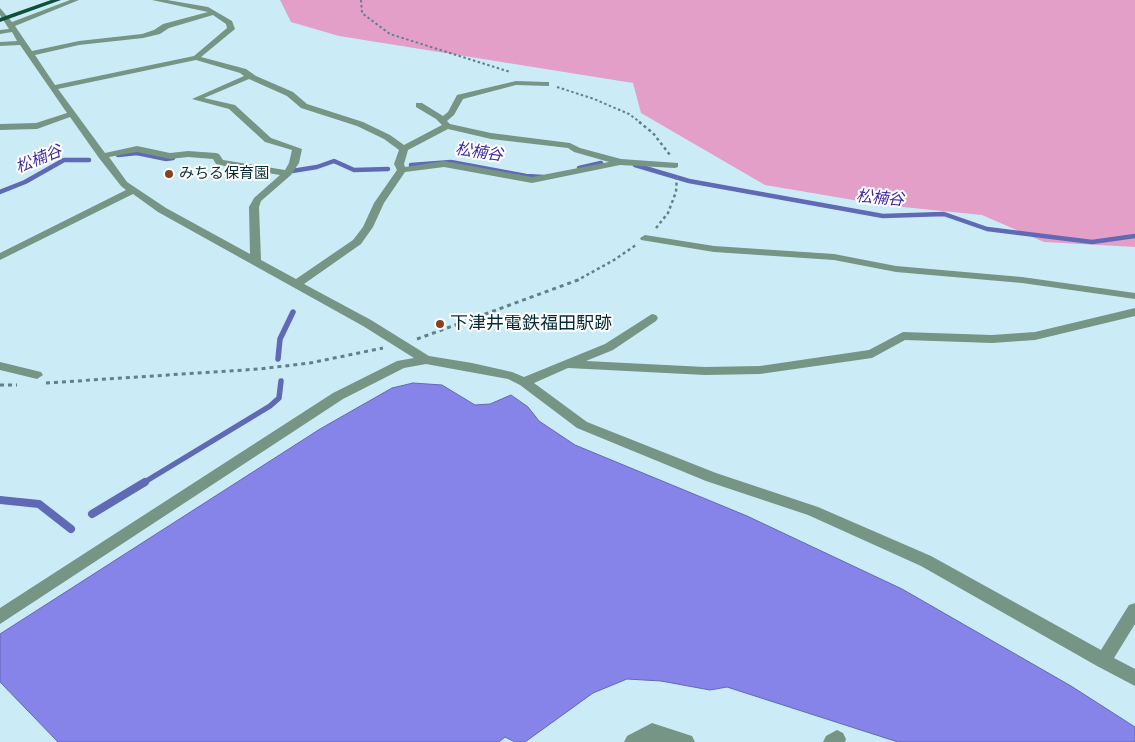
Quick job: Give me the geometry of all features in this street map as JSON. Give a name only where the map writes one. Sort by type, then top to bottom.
[{"type":"main road","points":[[5,18],[42,0]]},
{"type":"main road","points":[[5,18],[58,0]]},
{"type":"street","points":[[5,18],[76,0]]},
{"type":"street","points":[[155,0],[208,9],[229,23],[231,29],[196,58]]},
{"type":"street","points":[[177,3],[185,0]]},
{"type":"street","points":[[30,54],[80,43],[143,36],[157,32],[166,26],[214,13]]},
{"type":"street","points":[[0,32],[5,18]]},
{"type":"street","points":[[5,18],[102,156],[124,184],[132,191],[162,210],[296,284],[426,360]]},
{"type":"street","points":[[0,44],[23,43]]},
{"type":"street","points":[[53,88],[196,58],[243,71],[290,94],[304,106],[360,124],[387,137],[404,149]]},
{"type":"street","points":[[250,76],[196,99],[232,107],[268,140],[297,149],[294,163],[288,173],[257,200],[254,207],[256,262]]},
{"type":"street","points":[[402,170],[399,164],[404,149],[444,124],[460,97],[516,83],[546,84]]},
{"type":"street","points":[[420,105],[444,124],[491,136],[570,146],[577,150],[620,162],[675,165]]},
{"type":"street","points":[[0,127],[37,126],[72,114]]},
{"type":"street","points":[[102,156],[137,149],[170,156],[188,154],[216,156],[219,162],[288,173]]},
{"type":"street","points":[[296,284],[357,242],[368,227],[379,203],[402,170],[444,164],[532,180],[620,162]]},
{"type":"street","points":[[0,257],[132,191]]},
{"type":"street","points":[[645,238],[714,249],[834,257],[896,270],[1022,280],[1135,296]]},
{"type":"street","points":[[567,364],[705,371],[760,370],[872,354],[903,336],[992,338],[1035,336],[1135,312]]},
{"type":"street","points":[[524,382],[609,347],[652,318]]},
{"type":"street","points":[[0,617],[338,396],[401,364],[426,360],[472,367],[512,376],[524,382],[582,425],[711,477],[813,511],[926,561],[1135,678]]},
{"type":"street","points":[[0,366],[41,379]]},
{"type":"street","points":[[1103,661],[1135,610]]},
{"type":"street","points":[[633,742],[652,732],[686,742]]},
{"type":"path","points":[[41,379],[310,363],[401,344],[485,316],[570,284],[614,260],[645,238],[668,213],[676,192],[677,181]]},
{"type":"path","points":[[0,386],[25,384]]},
{"type":"shaded area","points":[[280,0],[1135,0],[1135,247],[1044,242],[982,215],[883,205],[765,185],[641,113],[633,83],[339,36],[291,22]]},
{"type":"shaded area","points":[[413,383],[442,385],[475,405],[490,404],[511,395],[528,407],[539,421],[575,445],[747,516],[902,589],[1071,686],[1135,727],[1135,742],[898,742],[727,687],[710,690],[661,681],[627,679],[593,693],[525,742],[515,742],[505,737],[499,742],[58,742],[0,682],[0,634],[320,429],[392,388]]},
{"type":"waterway","name":"松楠谷","points":[[118,155],[137,153],[166,159],[173,158]]},
{"type":"waterway","name":"松楠谷","points":[[0,192],[25,182],[64,160],[89,160]]},
{"type":"waterway","name":"松楠谷","points":[[292,171],[317,167],[334,161],[354,170],[388,169]]},
{"type":"waterway","name":"松楠谷","points":[[411,165],[451,162],[526,176],[543,177]]},
{"type":"waterway","name":"松楠谷","points":[[579,168],[601,163]]},
{"type":"waterway","name":"松楠谷","points":[[635,165],[689,181],[883,216],[944,214],[987,229],[1092,242],[1135,236]]},
{"type":"waterway","points":[[278,359],[280,339],[293,312]]},
{"type":"waterway","points":[[143,483],[270,406],[279,398],[281,381]]},
{"type":"waterway","points":[[92,514],[145,482]]},
{"type":"waterway","points":[[0,500],[39,504],[71,529]]},
{"type":"place","name":"みちる保育園","points":[[169,174]]},
{"type":"place","name":"下津井電鉄福田駅跡","points":[[440,324]]}]
